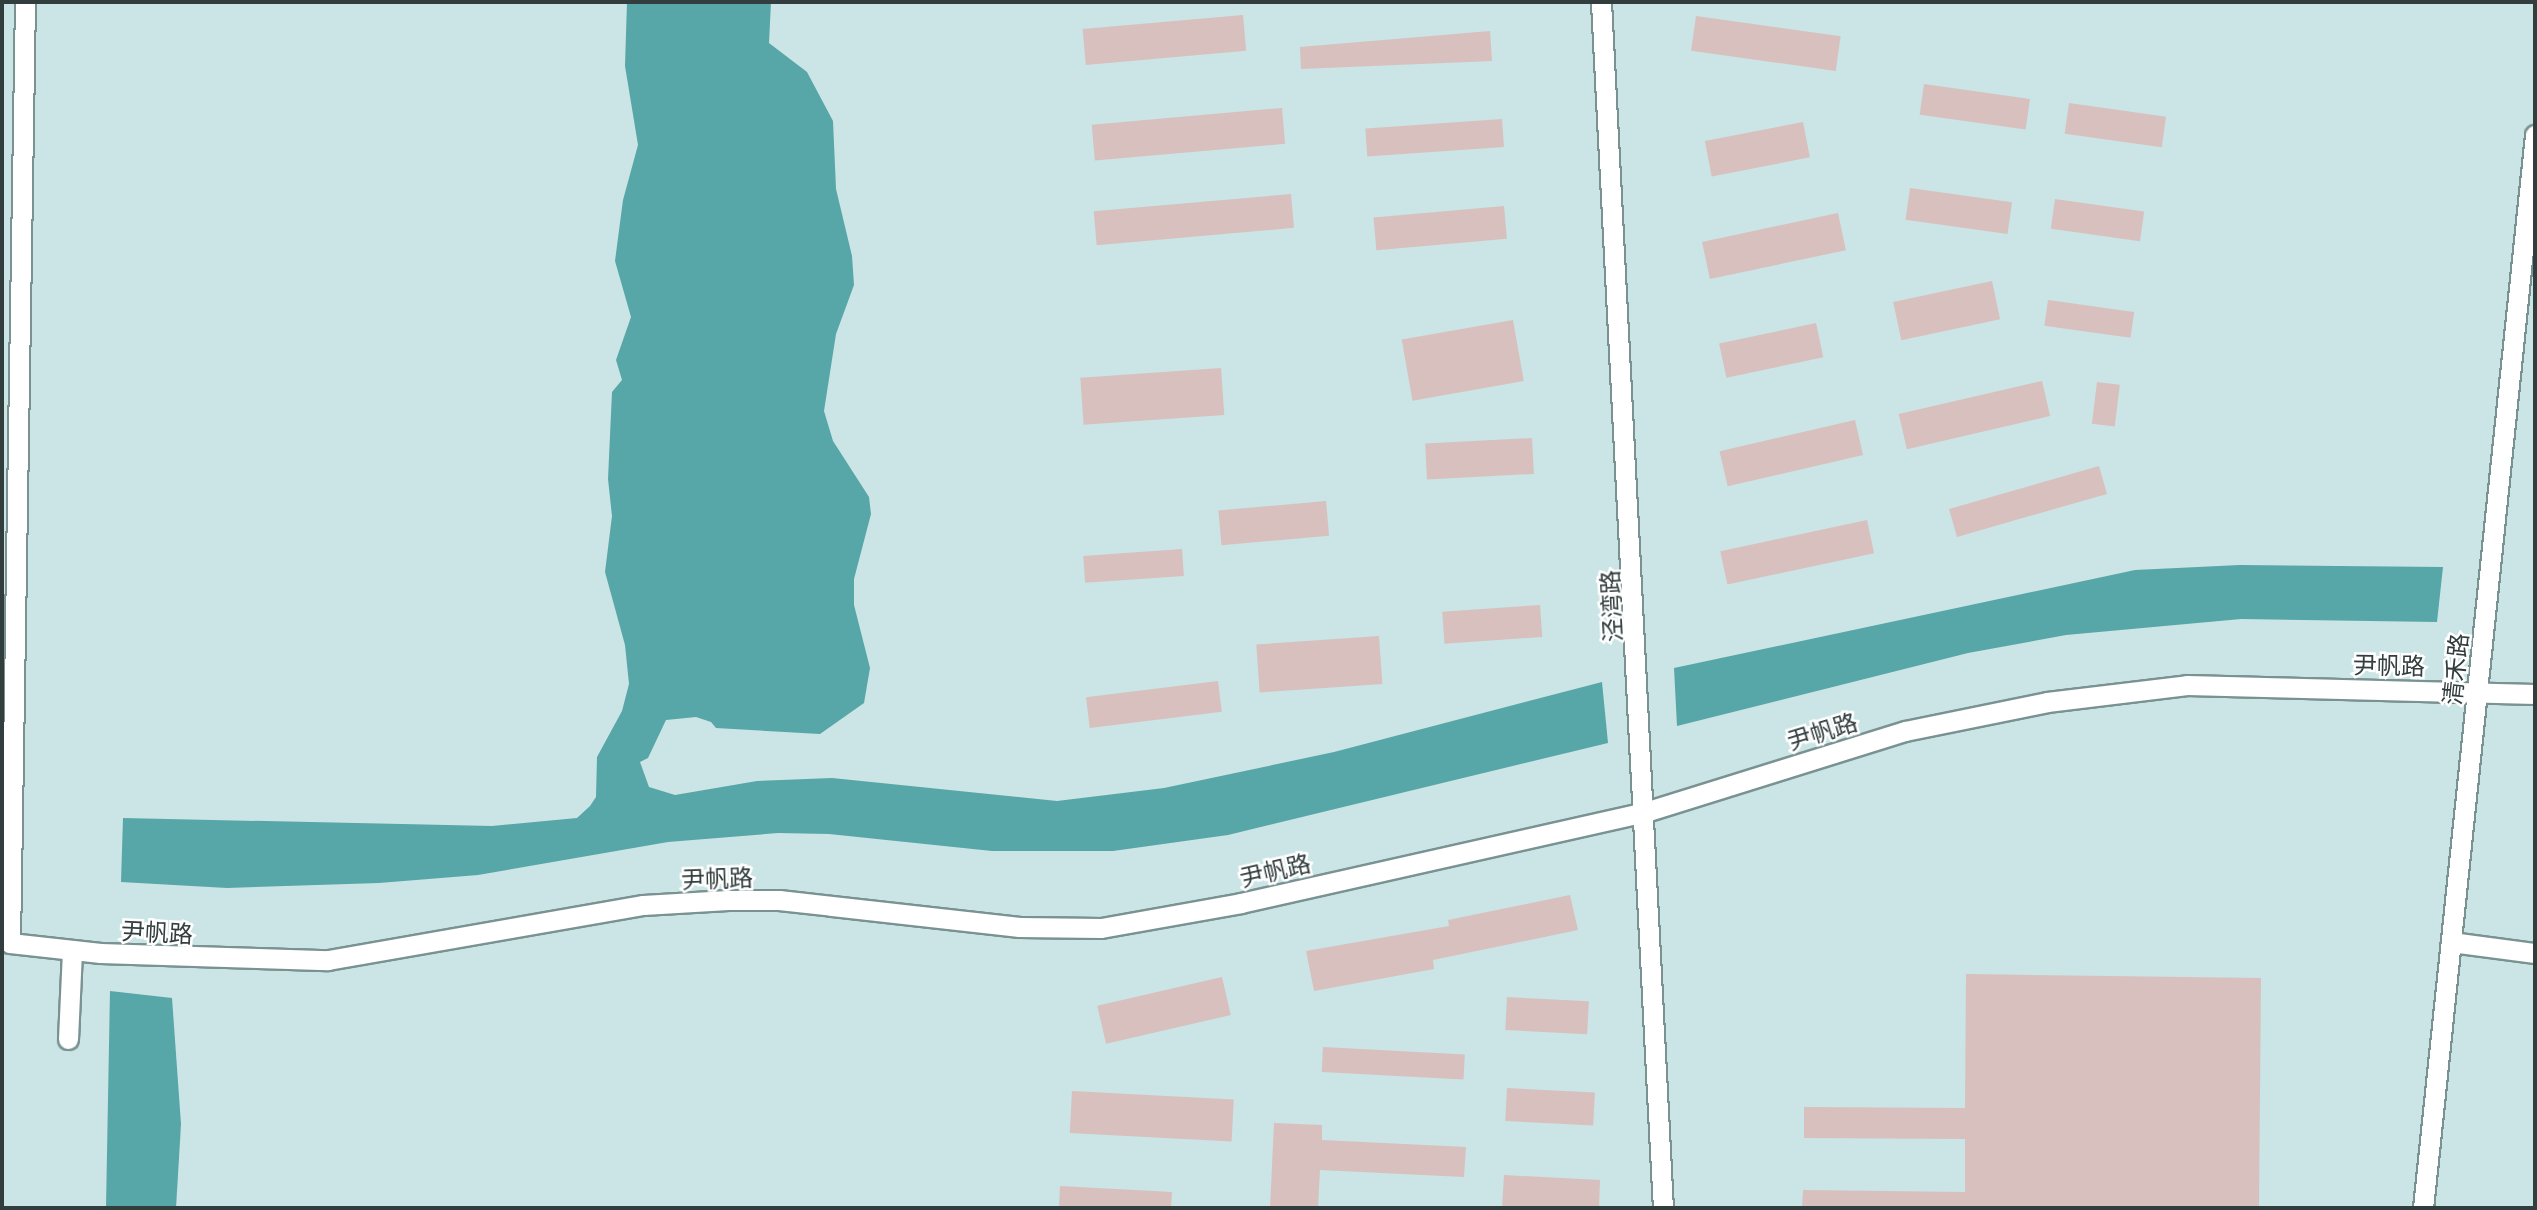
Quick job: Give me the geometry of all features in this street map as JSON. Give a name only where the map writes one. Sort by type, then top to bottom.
[{"type":"street","points":[[6,946],[25,2]]},
{"type":"street","name":"泾湾路","points":[[1601,2],[1639,672],[1663,1208]]},
{"type":"street","name":"清禾路","points":[[2423,1208],[2535,135]]},
{"type":"street","name":"尹帆路","points":[[6,946],[265,961],[328,960],[643,905],[728,900],[779,900],[1019,927],[1101,928],[1241,903],[1645,812],[1905,731],[2047,702],[2187,685],[2535,694]]},
{"type":"street","points":[[2451,942],[2535,953]]},
{"type":"street","points":[[68,1040],[72,950]]},
{"type":"water","points":[[627,2],[771,2],[769,43],[807,72],[833,121],[836,189],[852,256],[854,285],[836,334],[824,411],[833,441],[869,497],[871,514],[854,579],[854,605],[870,668],[864,703],[820,734],[716,728],[711,722],[696,717],[666,720],[648,758],[640,762],[649,787],[675,795],[757,781],[832,778],[1057,801],[1164,788],[1334,752],[1602,682],[1608,743],[1228,835],[1113,851],[992,851],[829,834],[778,833],[668,842],[478,875],[379,883],[227,888],[121,882],[123,818],[492,826],[577,818],[596,797],[597,757],[622,711],[629,684],[625,645],[605,572],[612,516],[608,479],[612,392],[622,380],[616,360],[631,317],[615,261],[623,200],[638,145],[625,66]]},
{"type":"water","points":[[2240,565],[2443,567],[2437,622],[2241,619],[2066,635],[1968,653],[1677,726],[1674,668],[2135,570]]},
{"type":"water","points":[[110,991],[172,998],[181,1124],[176,1208],[106,1208]]},
{"type":"building","points":[[1243,15],[1246,51],[1086,65],[1083,29]]},
{"type":"building","points":[[1696,16],[1841,36],[1836,71],[1691,51]]},
{"type":"building","points":[[1490,31],[1492,61],[1301,69],[1300,47]]},
{"type":"building","points":[[1924,84],[2030,99],[2026,130],[1920,115]]},
{"type":"building","points":[[2069,103],[2166,117],[2162,147],[2065,134]]},
{"type":"building","points":[[1282,108],[1285,144],[1095,161],[1092,125]]},
{"type":"building","points":[[1502,119],[1504,147],[1367,156],[1365,129]]},
{"type":"building","points":[[1803,122],[1810,157],[1712,176],[1705,141]]},
{"type":"building","points":[[1910,188],[2012,202],[2008,234],[1906,220]]},
{"type":"building","points":[[1291,194],[1294,228],[1097,245],[1094,211]]},
{"type":"building","points":[[2055,199],[2144,212],[2140,241],[2051,229]]},
{"type":"building","points":[[1504,206],[1507,239],[1376,250],[1373,217]]},
{"type":"building","points":[[1838,213],[1846,250],[1710,279],[1702,242]]},
{"type":"building","points":[[1992,281],[2000,319],[1901,340],[1893,302]]},
{"type":"building","points":[[2048,300],[2134,312],[2131,338],[2044,326]]},
{"type":"building","points":[[1513,320],[1524,381],[1412,401],[1402,340]]},
{"type":"building","points":[[1816,323],[1823,357],[1726,378],[1719,344]]},
{"type":"building","points":[[1221,368],[1224,415],[1084,425],[1080,378]]},
{"type":"building","points":[[2042,381],[2050,416],[1907,449],[1899,414]]},
{"type":"building","points":[[2097,382],[2120,385],[2115,426],[2092,424]]},
{"type":"building","points":[[1855,420],[1863,455],[1728,486],[1720,451]]},
{"type":"building","points":[[1532,438],[1534,474],[1427,480],[1425,444]]},
{"type":"building","points":[[2099,466],[2107,494],[1957,537],[1949,509]]},
{"type":"building","points":[[1326,501],[1329,536],[1221,545],[1218,510]]},
{"type":"building","points":[[1867,520],[1874,553],[1727,584],[1720,551]]},
{"type":"building","points":[[1182,549],[1184,576],[1085,583],[1083,556]]},
{"type":"building","points":[[1540,605],[1542,637],[1444,644],[1442,612]]},
{"type":"building","points":[[1379,636],[1382,684],[1260,692],[1256,645]]},
{"type":"building","points":[[1218,681],[1222,712],[1090,728],[1086,697]]},
{"type":"building","points":[[1570,895],[1578,930],[1433,960],[1434,969],[1314,991],[1306,951],[1449,926],[1448,920]]},
{"type":"building","points":[[1966,974],[2261,978],[2259,1208],[1802,1208],[1803,1190],[1965,1192],[1965,1139],[1804,1138],[1804,1107],[1965,1108]]},
{"type":"building","points":[[1222,977],[1231,1015],[1106,1044],[1097,1006]]},
{"type":"building","points":[[1507,997],[1589,1001],[1587,1034],[1505,1030]]},
{"type":"building","points":[[1323,1047],[1465,1054],[1463,1079],[1322,1072]]},
{"type":"building","points":[[1507,1088],[1595,1093],[1593,1126],[1505,1121]]},
{"type":"building","points":[[1072,1091],[1234,1099],[1232,1141],[1070,1133]]},
{"type":"building","points":[[1274,1123],[1322,1125],[1322,1140],[1466,1147],[1464,1177],[1320,1170],[1318,1208],[1270,1208]]},
{"type":"building","points":[[1504,1175],[1600,1180],[1599,1208],[1502,1208]]},
{"type":"building","points":[[1060,1186],[1172,1192],[1171,1208],[1059,1208]]}]
